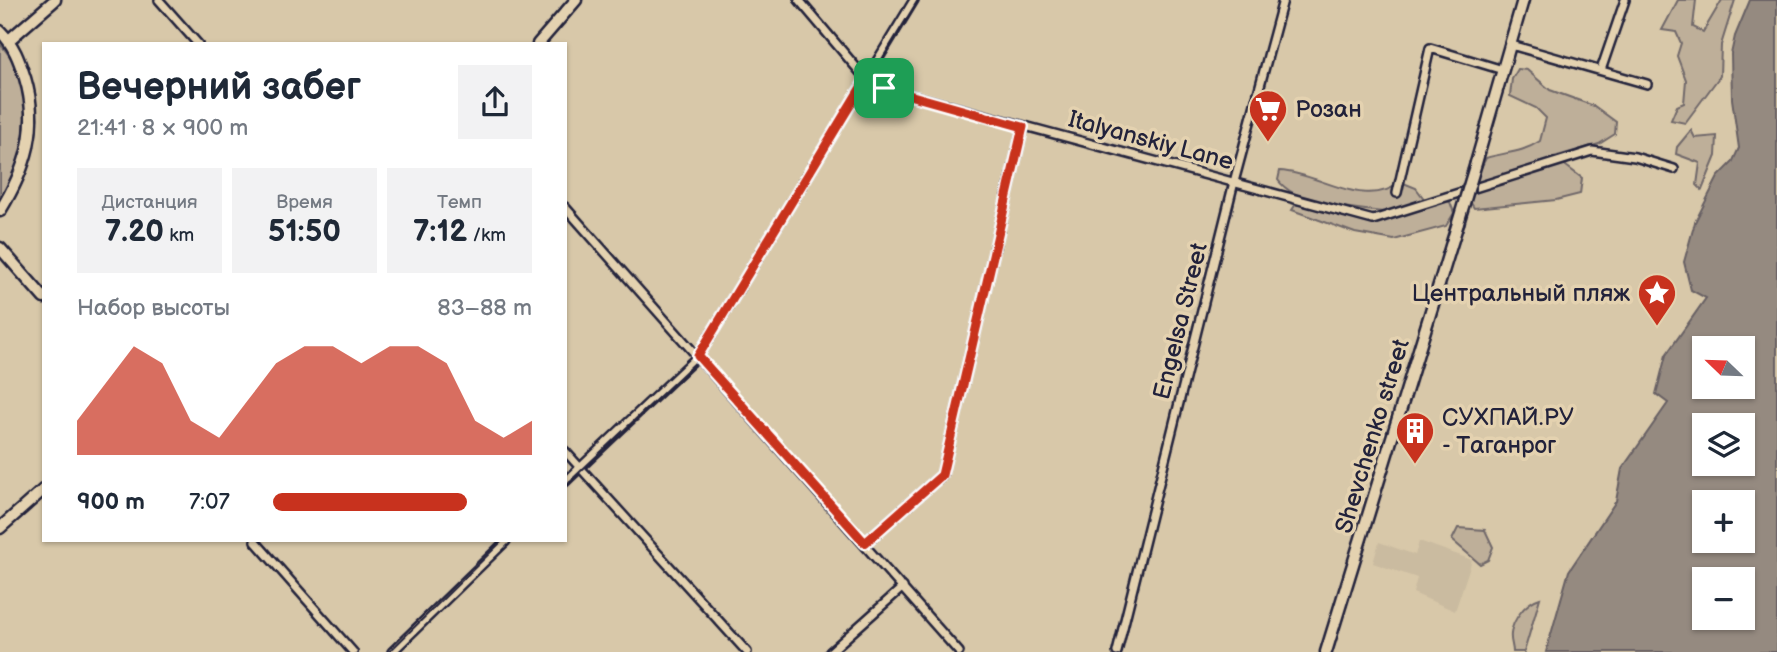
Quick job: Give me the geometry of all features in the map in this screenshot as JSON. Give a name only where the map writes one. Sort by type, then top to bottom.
[{"type":"street","points":[[9,40],[55,0]]},
{"type":"street","points":[[159,0],[196,42]]},
{"type":"street","points":[[540,42],[576,0]]},
{"type":"street","name":"Italyanskiy Lane","points":[[799,0],[866,79],[884,88],[1373,220],[1592,151],[1635,157],[1674,169]]},
{"type":"street","points":[[567,480],[698,356],[914,0]]},
{"type":"street","name":"Engelsa Street","points":[[1117,652],[1234,182],[1283,0]]},
{"type":"street","points":[[1397,193],[1430,48],[1503,70],[1523,0]]},
{"type":"street","points":[[1601,70],[1625,0]]},
{"type":"street","points":[[0,31],[9,40],[20,60],[29,91],[32,129],[23,166],[0,211]]},
{"type":"street","points":[[1511,44],[1647,84]]},
{"type":"street","name":"Shevchenko street","points":[[1326,652],[1503,70]]},
{"type":"street","points":[[865,543],[942,475],[1023,127]]},
{"type":"street","points":[[567,209],[959,652]]},
{"type":"street","points":[[1,252],[42,297]]},
{"type":"street","points":[[567,453],[747,652]]},
{"type":"street","points":[[0,527],[42,491]]},
{"type":"street","points":[[257,542],[353,652]]},
{"type":"street","points":[[392,652],[505,542]]},
{"type":"street","points":[[830,652],[902,587]]},
{"type":"shaded area","points":[[1678,0],[1696,0],[1693,27],[1703,32],[1722,0],[1735,0],[1721,45],[1720,76],[1685,123],[1671,120],[1677,106],[1684,103],[1686,80],[1677,56],[1681,43],[1676,32],[1662,30]]},
{"type":"shaded area","points":[[1750,0],[1777,0],[1777,652],[1546,652],[1569,571],[1616,501],[1622,469],[1668,403],[1656,394],[1666,355],[1706,298],[1691,290],[1684,262],[1695,222],[1718,177],[1732,163],[1739,148],[1732,99],[1731,54],[1735,36]]},
{"type":"shaded area","points":[[0,44],[17,68],[22,82],[28,127],[21,162],[0,205]]},
{"type":"shaded area","points":[[1518,69],[1527,70],[1550,90],[1594,106],[1616,122],[1615,134],[1599,144],[1554,157],[1582,178],[1580,194],[1556,200],[1474,208],[1469,200],[1472,185],[1486,158],[1520,150],[1540,141],[1546,118],[1536,108],[1510,96],[1512,79]]},
{"type":"shaded area","points":[[1691,130],[1695,138],[1717,136],[1716,156],[1702,190],[1697,185],[1700,163],[1676,154],[1677,147]]},
{"type":"shaded area","points":[[1280,171],[1357,192],[1387,190],[1401,182],[1416,188],[1425,200],[1435,197],[1450,202],[1454,213],[1446,226],[1394,240],[1355,233],[1292,210],[1296,204],[1368,217],[1382,215],[1384,212],[1327,204],[1298,195],[1278,180]]},
{"type":"shaded area","points":[[1458,528],[1485,530],[1493,547],[1488,560],[1480,564],[1452,540]]},
{"type":"shaded area","points":[[1379,542],[1415,555],[1419,542],[1422,542],[1472,560],[1455,611],[1413,593],[1417,578],[1373,563]]},
{"type":"shaded area","points":[[1540,598],[1524,652],[1513,652],[1511,636],[1514,623],[1525,607]]},
{"type":"tram line","points":[[567,484],[700,358],[918,0]]},
{"type":"tram line","points":[[389,652],[501,542]]},
{"type":"place","name":"Розан","points":[[1268,143]]},
{"type":"place","name":"Центральный пляж","points":[[1657,327]]},
{"type":"place","name":"СУХПАЙ.РУ - Таганрог","points":[[1415,465]]},
{"type":"route","points":[[866,79],[884,88],[1023,127],[942,475],[865,543],[698,356],[866,79]]}]
